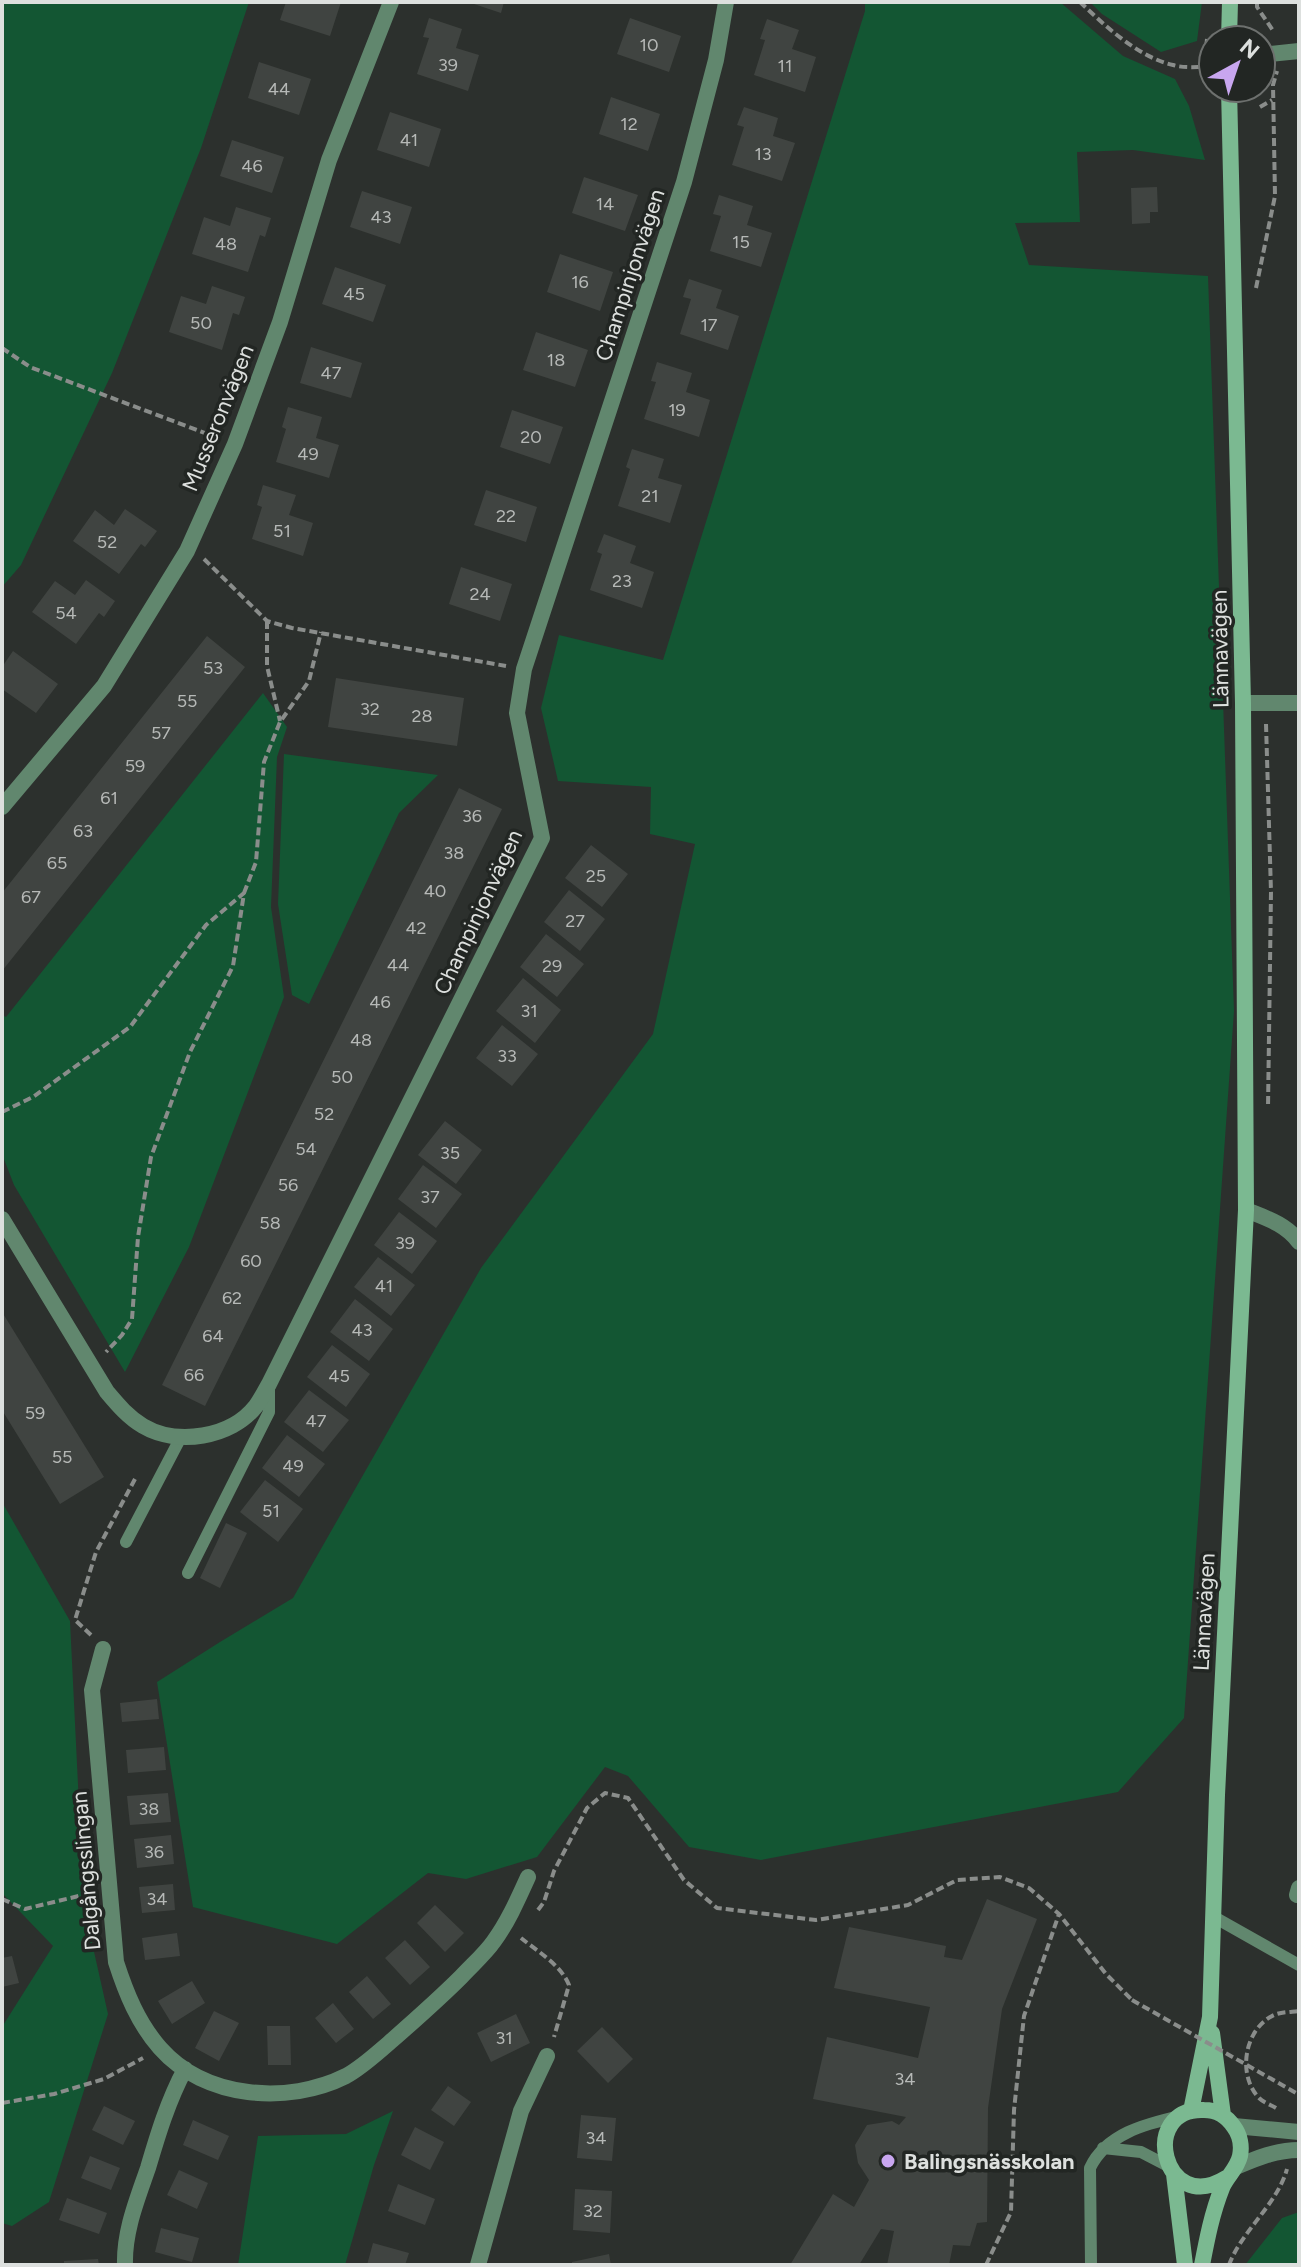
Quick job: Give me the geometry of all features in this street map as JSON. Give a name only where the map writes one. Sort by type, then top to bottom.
[{"type":"main road","points":[[1229,24],[1230,2]]},
{"type":"main road","name":"Lännavägen","points":[[1185,2265],[1171,2170],[1164,2146],[1172,2124],[1186,2114],[1210,2017],[1218,1780],[1246,1210],[1243,703],[1229,104]]},
{"type":"main road","name":"Lännavägen","points":[[1202,2265],[1214,2208],[1241,2148],[1238,2133],[1228,2121],[1210,2017]]},
{"type":"main road","points":[[1186,2114],[1207,2110],[1228,2121]]},
{"type":"main road","points":[[1171,2170],[1183,2181],[1202,2187],[1219,2183],[1231,2172]]},
{"type":"street","name":"Musseronvägen","points":[[2,807],[104,686],[187,551],[235,444],[280,322],[329,160],[391,2]]},
{"type":"street","name":"Champinjonvägen","points":[[2,1219],[107,1392],[124,1412],[143,1426],[181,1437],[219,1431],[255,1407],[542,838],[517,713],[524,669],[684,182],[716,60],[726,2]]},
{"type":"street","points":[[1277,53],[1299,51]]},
{"type":"street","points":[[1243,703],[1299,703]]},
{"type":"street","points":[[1246,1210],[1280,1224],[1293,1233],[1299,1242]]},
{"type":"street","name":"Dalgångsslingan","points":[[103,1649],[92,1690],[116,1962],[129,2001],[161,2049],[185,2069],[234,2090],[279,2095],[311,2089],[347,2075],[428,2009],[491,1946],[504,1928],[528,1877]]},
{"type":"street","points":[[478,2265],[521,2111],[547,2056]]},
{"type":"street","points":[[125,2265],[124,2251],[129,2226],[171,2096],[185,2069]]},
{"type":"street","points":[[1228,2121],[1299,2132]]},
{"type":"street","points":[[1231,2172],[1261,2156],[1299,2150]]},
{"type":"lane","points":[[188,1573],[269,1412],[269,1384]]},
{"type":"lane","points":[[126,1542],[181,1437]]},
{"type":"lane","points":[[1214,1917],[1299,1965]]},
{"type":"lane","points":[[1091,2265],[1090,2168],[1095,2156],[1122,2135],[1152,2122],[1186,2114]]},
{"type":"lane","points":[[1103,2148],[1141,2152],[1171,2170]]},
{"type":"path","points":[[1080,2],[1118,36],[1153,57],[1172,65],[1197,67]]},
{"type":"path","points":[[1257,2],[1257,7],[1280,40],[1277,71]]},
{"type":"path","points":[[1260,107],[1266,104]]},
{"type":"path","points":[[1255,289],[1275,196],[1273,104]]},
{"type":"path","points":[[2,348],[30,367],[235,444]]},
{"type":"path","points":[[187,551],[198,553],[267,621],[524,669]]},
{"type":"path","points":[[267,621],[267,666],[280,722]]},
{"type":"path","points":[[89,1363],[122,1335],[132,1319],[138,1237],[151,1157],[190,1052],[233,966],[244,893],[256,862],[264,762],[280,722],[309,681],[321,632]]},
{"type":"path","points":[[1265,703],[1271,892],[1268,1109]]},
{"type":"path","points":[[2,1112],[33,1097],[130,1027],[206,925],[244,893]]},
{"type":"path","points":[[535,1913],[544,1902],[554,1871],[587,1808],[605,1793],[628,1798],[684,1880],[717,1908],[816,1920],[908,1905],[957,1880],[1000,1877],[1029,1888],[1059,1914],[1106,1974],[1132,2000],[1299,2094]]},
{"type":"path","points":[[2,1899],[25,1909],[110,1888]]},
{"type":"path","points":[[986,2265],[1011,2212],[1014,2110],[1024,2016],[1059,1914]]},
{"type":"path","points":[[518,1936],[568,1979],[569,1985],[547,2056]]},
{"type":"path","points":[[1260,2099],[1248,2080],[1246,2059],[1251,2039],[1263,2023],[1274,2015],[1299,2011]]},
{"type":"path","points":[[2,2103],[54,2094],[104,2079],[161,2049]]},
{"type":"path","points":[[1229,2265],[1237,2247],[1267,2204]]},
{"type":"green space","points":[[2,2],[249,2],[201,148],[112,373],[21,565],[2,587]]},
{"type":"green space","points":[[865,2],[1060,2],[1123,56],[1175,79],[1189,106],[1205,160],[1133,150],[1077,152],[1080,222],[1015,223],[1029,265],[1208,276],[1234,1011],[1184,1718],[1118,1792],[761,1860],[689,1847],[628,1776],[605,1767],[537,1857],[466,1879],[428,1873],[337,1944],[193,1907],[157,1682],[293,1598],[481,1268],[653,1034],[695,844],[650,834],[651,787],[558,781],[541,708],[559,635],[663,660],[865,11]]},
{"type":"green space","points":[[1090,2],[1202,2],[1197,41],[1161,52],[1102,14]]},
{"type":"green space","points":[[263,693],[287,727],[277,757],[271,907],[284,997],[189,1247],[125,1372],[14,1185],[2,1154],[2,1015],[6,1017]]},
{"type":"green space","points":[[284,754],[438,775],[399,813],[309,1004],[292,995],[278,904]]},
{"type":"green space","points":[[2,1502],[70,1621],[84,1907],[108,2014],[49,2202],[12,2226],[2,2223],[2,2027],[53,1946],[2,1893]]},
{"type":"green space","points":[[393,2111],[345,2265],[238,2265],[258,2136],[346,2134]]},
{"type":"green space","points":[[1299,2212],[1299,2265],[1245,2265],[1282,2218]]},
{"type":"building","points":[[286,2],[341,2],[330,36],[280,20]]},
{"type":"building","points":[[468,2],[504,2],[501,13]]},
{"type":"building","points":[[429,18],[462,29],[456,48],[479,55],[468,91],[417,74],[429,38],[423,37]]},
{"type":"building","points":[[630,18],[681,36],[669,72],[617,54]]},
{"type":"building","points":[[767,19],[799,30],[792,49],[816,57],[805,92],[754,75],[765,40],[760,39]]},
{"type":"building","points":[[259,62],[311,79],[299,115],[248,98]]},
{"type":"building","points":[[611,97],[660,114],[648,151],[599,134]]},
{"type":"building","points":[[744,107],[778,118],[773,136],[795,143],[782,181],[732,165],[744,127],[737,125]]},
{"type":"building","points":[[390,112],[441,129],[429,167],[377,150]]},
{"type":"building","points":[[232,140],[284,157],[272,193],[220,176]]},
{"type":"building","points":[[584,177],[638,195],[625,231],[572,213]]},
{"type":"building","points":[[1157,187],[1158,212],[1150,212],[1150,223],[1132,224],[1131,188]]},
{"type":"building","points":[[362,191],[412,207],[400,244],[350,227]]},
{"type":"building","points":[[719,195],[753,206],[747,225],[772,233],[761,267],[710,251],[721,216],[713,214]]},
{"type":"building","points":[[236,207],[271,218],[265,237],[260,235],[248,272],[192,254],[204,217],[230,226]]},
{"type":"building","points":[[560,254],[613,272],[600,311],[547,292]]},
{"type":"building","points":[[335,267],[386,285],[373,322],[322,304]]},
{"type":"building","points":[[689,279],[722,290],[716,308],[739,316],[728,350],[680,334],[691,299],[683,297]]},
{"type":"building","points":[[212,286],[245,297],[239,315],[233,313],[222,350],[169,332],[181,296],[206,304]]},
{"type":"building","points":[[536,332],[588,350],[575,387],[523,370]]},
{"type":"building","points":[[311,347],[362,363],[351,398],[300,383]]},
{"type":"building","points":[[657,362],[692,373],[686,392],[710,400],[699,437],[644,419],[656,382],[651,381]]},
{"type":"building","points":[[288,407],[322,417],[316,438],[339,445],[329,478],[276,462],[286,429],[282,427]]},
{"type":"building","points":[[512,410],[563,427],[550,464],[500,447]]},
{"type":"building","points":[[632,449],[664,459],[658,478],[682,485],[670,523],[618,506],[630,469],[626,467]]},
{"type":"building","points":[[263,485],[296,495],[289,515],[313,523],[303,556],[252,539],[262,507],[257,505]]},
{"type":"building","points":[[486,490],[537,507],[526,542],[474,525]]},
{"type":"building","points":[[125,509],[157,531],[145,547],[141,544],[119,574],[73,541],[95,510],[114,525]]},
{"type":"building","points":[[604,534],[636,546],[630,563],[654,572],[642,608],[590,590],[602,554],[597,552]]},
{"type":"building","points":[[461,567],[512,584],[500,621],[449,604]]},
{"type":"building","points":[[86,580],[115,601],[104,617],[99,613],[76,644],[32,612],[55,581],[75,595]]},
{"type":"building","points":[[207,636],[245,667],[2,971],[2,893]]},
{"type":"building","points":[[13,651],[58,684],[36,713],[2,689],[2,667]]},
{"type":"building","points":[[336,678],[464,698],[457,746],[328,727]]},
{"type":"building","points":[[459,788],[502,809],[205,1406],[162,1385]]},
{"type":"building","points":[[591,845],[628,874],[602,907],[565,878]]},
{"type":"building","points":[[569,890],[605,919],[580,951],[544,922]]},
{"type":"building","points":[[546,934],[584,964],[557,997],[520,967]]},
{"type":"building","points":[[523,978],[561,1010],[535,1043],[496,1011]]},
{"type":"building","points":[[502,1025],[538,1054],[512,1086],[476,1058]]},
{"type":"building","points":[[445,1121],[482,1150],[456,1184],[418,1155]]},
{"type":"building","points":[[423,1165],[462,1194],[436,1228],[398,1199]]},
{"type":"building","points":[[399,1212],[437,1241],[412,1274],[374,1245]]},
{"type":"building","points":[[378,1257],[415,1285],[391,1316],[354,1287]]},
{"type":"building","points":[[355,1299],[393,1329],[369,1361],[330,1332]]},
{"type":"building","points":[[2,1312],[104,1477],[60,1504],[2,1410]]},
{"type":"building","points":[[332,1345],[370,1374],[346,1407],[307,1377]]},
{"type":"building","points":[[309,1390],[349,1420],[323,1452],[284,1422]]},
{"type":"building","points":[[287,1435],[325,1464],[299,1497],[262,1468]]},
{"type":"building","points":[[265,1480],[303,1509],[278,1542],[240,1512]]},
{"type":"building","points":[[226,1523],[247,1533],[220,1588],[200,1578]]},
{"type":"building","points":[[157,1699],[159,1719],[122,1722],[120,1703]]},
{"type":"building","points":[[164,1747],[166,1770],[128,1773],[126,1750]]},
{"type":"building","points":[[168,1793],[171,1822],[130,1825],[127,1796]]},
{"type":"building","points":[[171,1835],[174,1864],[137,1868],[134,1839]]},
{"type":"building","points":[[173,1884],[175,1910],[142,1913],[139,1887]]},
{"type":"building","points":[[987,1899],[1037,1919],[1002,2009],[988,2108],[987,2222],[977,2223],[970,2246],[953,2245],[949,2265],[887,2265],[894,2231],[881,2229],[859,2265],[790,2265],[833,2194],[854,2207],[869,2180],[858,2163],[855,2145],[867,2125],[892,2121],[899,2125],[906,2117],[813,2099],[827,2037],[918,2058],[930,2007],[834,1988],[849,1927],[946,1946],[944,1957],[962,1960]]},
{"type":"building","points":[[435,1905],[464,1933],[445,1952],[417,1923]]},
{"type":"building","points":[[177,1933],[180,1956],[145,1960],[142,1938]]},
{"type":"building","points":[[405,1940],[430,1967],[410,1985],[385,1958]]},
{"type":"building","points":[[12,1956],[19,1983],[2,1987],[2,1958]]},
{"type":"building","points":[[367,1976],[391,2004],[373,2019],[349,1992]]},
{"type":"building","points":[[192,1981],[205,2003],[172,2024],[158,2001]]},
{"type":"building","points":[[333,2003],[354,2029],[336,2043],[315,2018]]},
{"type":"building","points":[[214,2011],[239,2023],[219,2061],[195,2048]]},
{"type":"building","points":[[516,2014],[530,2043],[491,2062],[477,2033]]},
{"type":"building","points":[[267,2026],[290,2026],[291,2065],[268,2065]]},
{"type":"building","points":[[602,2027],[633,2059],[608,2083],[577,2051]]},
{"type":"building","points":[[448,2086],[471,2102],[454,2126],[431,2110]]},
{"type":"building","points":[[104,2106],[135,2121],[123,2145],[92,2130]]},
{"type":"building","points":[[581,2115],[616,2118],[612,2161],[577,2158]]},
{"type":"building","points":[[193,2120],[229,2136],[218,2160],[183,2145]]},
{"type":"building","points":[[415,2127],[444,2142],[430,2170],[401,2155]]},
{"type":"building","points":[[90,2156],[120,2168],[111,2190],[81,2178]]},
{"type":"building","points":[[179,2170],[208,2183],[197,2209],[167,2195]]},
{"type":"building","points":[[398,2184],[435,2199],[425,2225],[388,2211]]},
{"type":"building","points":[[575,2189],[612,2191],[610,2233],[573,2230]]},
{"type":"building","points":[[67,2198],[107,2213],[99,2234],[59,2220]]},
{"type":"building","points":[[161,2228],[199,2238],[192,2262],[155,2252]]},
{"type":"building","points":[[373,2243],[409,2253],[405,2265],[367,2265]]},
{"type":"building","points":[[609,2254],[611,2265],[572,2265],[572,2262]]},
{"type":"building","points":[[98,2259],[99,2265],[64,2265],[64,2261]]},
{"type":"place","name":"Balingsnässkolan","points":[[888,2161]]}]
